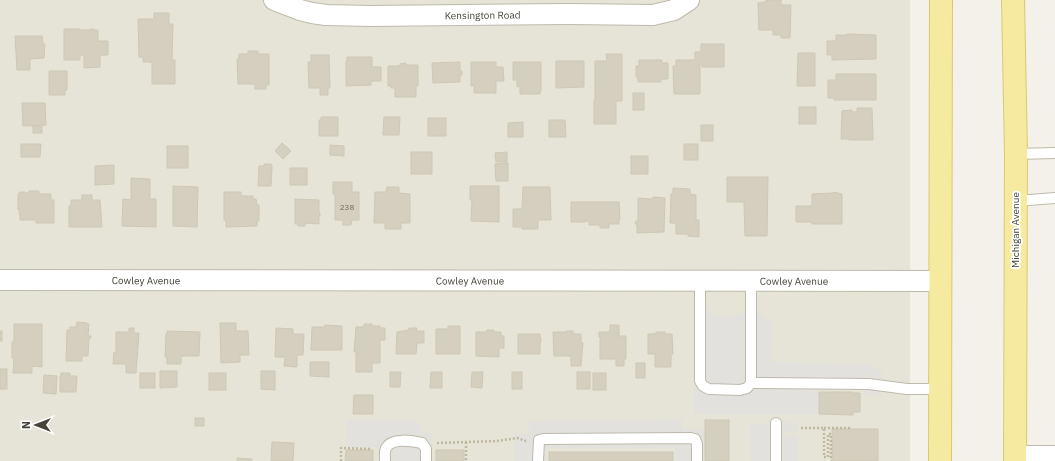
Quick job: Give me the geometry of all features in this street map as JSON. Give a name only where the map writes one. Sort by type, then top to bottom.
[{"type":"main road","points":[[940,0],[940,461]]},
{"type":"main road","name":"Michigan Avenue","points":[[1013,0],[1016,154],[1015,458]]},
{"type":"street","name":"Kensington Road","points":[[274,0],[300,10],[326,15],[569,7],[653,15],[674,10],[689,0]]},
{"type":"street","name":"Cowley Avenue","points":[[0,280],[940,281]]},
{"type":"street","points":[[1015,458],[1055,456]]},
{"type":"lane","points":[[1016,154],[1055,153]]},
{"type":"lane","points":[[1015,201],[1055,198]]},
{"type":"lane","points":[[700,281],[700,381],[703,386],[709,389],[740,390],[747,388],[751,383],[751,281]]},
{"type":"lane","points":[[751,383],[869,384],[907,389],[940,389]]},
{"type":"lane","points":[[776,422],[776,461]]},
{"type":"lane","points":[[538,461],[539,440],[543,439],[691,438],[695,439],[697,444],[697,461]]},
{"type":"lane","points":[[385,461],[385,449],[394,442],[422,443],[426,449],[426,461]]},
{"type":"path","points":[[801,428],[851,429]]},
{"type":"path","points":[[824,428],[824,457],[828,457],[828,434],[831,434],[831,460]]},
{"type":"path","points":[[422,443],[466,442],[517,438],[538,445]]},
{"type":"path","points":[[466,442],[466,461]]},
{"type":"path","points":[[341,461],[341,448],[376,449]]},
{"type":"shaded area","points":[[0,0],[910,0],[910,461],[0,461]]},
{"type":"shaded area","points":[[694,308],[709,308],[709,313],[712,316],[736,316],[740,313],[763,314],[762,319],[773,319],[772,362],[870,365],[882,373],[881,396],[867,395],[865,392],[856,389],[818,389],[817,414],[694,414]]},
{"type":"shaded area","points":[[347,420],[416,420],[425,433],[432,433],[432,461],[378,461],[377,447],[347,447]]},
{"type":"shaded area","points":[[682,420],[682,430],[705,429],[705,461],[676,461],[675,448],[546,448],[546,461],[514,461],[515,433],[530,434],[528,421]]},
{"type":"shaded area","points":[[769,421],[788,421],[789,424],[798,423],[798,431],[784,432],[784,436],[798,436],[798,461],[751,461],[750,424],[764,424]]},
{"type":"building","points":[[766,0],[781,0],[781,5],[791,5],[790,38],[781,38],[781,35],[773,35],[773,30],[759,30],[758,3],[766,2]]},
{"type":"building","points":[[154,13],[169,13],[169,24],[173,24],[172,60],[175,60],[175,84],[152,84],[152,62],[143,62],[143,57],[139,57],[138,19],[154,19]]},
{"type":"building","points":[[64,29],[98,30],[98,41],[108,41],[108,55],[100,55],[100,67],[84,68],[84,55],[80,55],[80,60],[64,60]]},
{"type":"building","points":[[836,35],[876,35],[876,59],[832,60],[832,55],[827,55],[827,41],[836,41]]},
{"type":"building","points":[[15,36],[42,36],[43,44],[45,44],[44,58],[30,59],[30,70],[17,70]]},
{"type":"building","points":[[701,44],[724,44],[724,67],[702,67],[702,64],[700,64],[700,94],[674,94],[673,66],[676,66],[676,60],[695,60],[695,52],[701,52]]},
{"type":"building","points":[[248,51],[258,51],[258,54],[269,54],[269,85],[266,85],[266,89],[255,89],[255,84],[238,84],[237,59],[239,59],[239,54],[248,54]]},
{"type":"building","points":[[798,53],[815,53],[815,86],[797,86]]},
{"type":"building","points":[[606,54],[622,54],[622,101],[616,101],[616,124],[594,124],[595,61],[607,61]]},
{"type":"building","points":[[311,55],[329,55],[330,88],[328,88],[328,95],[320,95],[320,88],[309,88],[308,62],[311,62]]},
{"type":"building","points":[[347,57],[372,57],[372,67],[381,67],[381,81],[371,81],[371,85],[346,86]]},
{"type":"building","points":[[639,60],[662,60],[662,63],[668,63],[668,79],[661,79],[661,82],[638,82],[638,77],[636,77],[636,66],[639,66]]},
{"type":"building","points":[[556,61],[584,61],[584,87],[556,88]]},
{"type":"building","points":[[460,62],[460,71],[462,71],[462,75],[460,75],[460,82],[433,83],[432,63]]},
{"type":"building","points":[[471,62],[496,62],[496,67],[503,67],[504,81],[496,81],[496,93],[474,93],[474,85],[471,86]]},
{"type":"building","points":[[513,62],[541,62],[540,94],[520,94],[520,86],[517,87],[517,80],[513,80]]},
{"type":"building","points":[[406,63],[406,65],[418,65],[418,86],[416,86],[416,97],[395,97],[395,88],[388,86],[388,66],[400,66],[400,64]]},
{"type":"building","points":[[49,71],[67,71],[67,90],[65,90],[65,95],[49,95]]},
{"type":"building","points":[[836,74],[876,74],[876,100],[834,100],[834,98],[828,98],[828,80],[836,80]]},
{"type":"building","points":[[633,93],[644,93],[644,110],[633,110]]},
{"type":"building","points":[[22,103],[45,103],[46,125],[23,126]]},
{"type":"building","points":[[799,107],[816,107],[816,124],[799,124]]},
{"type":"building","points":[[857,108],[872,108],[873,140],[841,139],[842,111],[852,110],[852,112],[857,112]]},
{"type":"building","points":[[321,117],[338,117],[338,136],[319,136],[319,120],[321,120]]},
{"type":"building","points":[[384,117],[400,117],[399,135],[383,135]]},
{"type":"building","points":[[428,118],[446,118],[446,136],[428,136]]},
{"type":"building","points":[[549,120],[565,120],[566,137],[549,137]]},
{"type":"building","points":[[523,122],[523,137],[508,137],[508,123]]},
{"type":"building","points":[[701,125],[713,125],[713,141],[701,141]]},
{"type":"building","points":[[33,126],[42,126],[42,133],[33,133]]},
{"type":"building","points":[[282,143],[291,151],[283,159],[275,151]]},
{"type":"building","points":[[21,144],[41,144],[40,157],[21,157]]},
{"type":"building","points":[[684,144],[698,144],[698,160],[684,160]]},
{"type":"building","points":[[330,145],[344,146],[344,156],[330,155]]},
{"type":"building","points":[[167,146],[188,146],[188,168],[167,168]]},
{"type":"building","points":[[411,152],[432,152],[432,174],[411,174]]},
{"type":"building","points":[[507,152],[507,162],[496,162],[495,153]]},
{"type":"building","points":[[631,156],[648,156],[648,174],[631,174]]},
{"type":"building","points":[[508,163],[508,181],[496,181],[495,164]]},
{"type":"building","points":[[264,164],[271,164],[272,166],[271,186],[258,186],[259,166],[264,166]]},
{"type":"building","points":[[114,165],[114,184],[95,185],[95,166]]},
{"type":"building","points":[[290,168],[307,168],[307,185],[290,185]]},
{"type":"building","points":[[727,177],[768,177],[767,236],[745,236],[744,202],[727,202]]},
{"type":"building","points":[[131,178],[150,179],[150,199],[156,199],[156,227],[122,226],[123,199],[131,200]]},
{"type":"building","points":[[333,182],[352,182],[352,192],[359,192],[359,220],[352,220],[351,225],[343,225],[343,220],[335,220],[335,194],[333,194]]},
{"type":"building","points":[[173,186],[198,187],[197,227],[173,226]]},
{"type":"building","points":[[470,186],[499,186],[499,222],[471,221],[472,200],[470,200]]},
{"type":"building","points":[[387,187],[399,187],[399,193],[410,194],[410,223],[401,223],[401,229],[385,229],[385,223],[374,223],[375,192],[386,192]]},
{"type":"building","points":[[523,187],[550,187],[551,220],[538,220],[538,229],[522,229],[522,227],[513,227],[513,209],[522,209]]},
{"type":"building","points":[[673,188],[690,189],[690,194],[696,195],[696,220],[699,220],[699,237],[688,236],[688,234],[676,234],[676,223],[670,223],[671,194],[673,194]]},
{"type":"building","points":[[29,191],[39,191],[39,194],[51,194],[51,200],[54,200],[54,223],[36,223],[36,220],[20,220],[20,210],[18,210],[18,194],[20,192],[25,192],[29,194]]},
{"type":"building","points":[[224,192],[241,192],[241,196],[253,196],[253,199],[256,199],[257,205],[259,205],[259,221],[257,221],[257,226],[226,227],[226,220],[224,220]]},
{"type":"building","points":[[833,192],[842,194],[842,224],[812,224],[812,222],[796,222],[796,206],[812,206],[812,194]]},
{"type":"building","points":[[82,195],[92,195],[92,200],[100,200],[102,227],[69,227],[69,206],[71,206],[71,200],[82,200]]},
{"type":"building","points":[[653,197],[665,198],[664,232],[637,233],[637,224],[635,224],[636,221],[638,221],[638,198],[653,199]]},
{"type":"building","points":[[295,199],[319,200],[319,224],[305,223],[305,226],[298,226],[298,224],[295,224]]},
{"type":"building","points":[[571,202],[619,202],[619,224],[609,224],[609,228],[600,228],[600,225],[589,225],[589,221],[571,222]]},
{"type":"building","points":[[77,322],[89,324],[88,336],[91,336],[91,338],[89,338],[88,356],[82,356],[82,361],[66,361],[67,330],[70,330],[70,327],[76,327]]},
{"type":"building","points":[[220,323],[236,323],[236,331],[248,331],[249,355],[240,355],[240,362],[221,363]]},
{"type":"building","points":[[14,324],[42,324],[42,367],[32,366],[32,373],[13,373],[14,358],[12,358],[12,342],[14,342]]},
{"type":"building","points":[[364,324],[372,324],[372,326],[380,326],[380,328],[385,328],[385,340],[380,340],[380,363],[372,363],[372,372],[356,372],[356,352],[354,352],[356,327],[364,327]]},
{"type":"building","points":[[325,325],[342,326],[342,350],[311,350],[312,327],[325,327]]},
{"type":"building","points":[[610,325],[619,325],[619,336],[626,336],[626,359],[624,359],[624,366],[616,366],[616,359],[600,359],[599,332],[610,332]]},
{"type":"building","points":[[448,326],[460,326],[460,354],[436,354],[436,329],[448,329]]},
{"type":"building","points":[[129,328],[134,328],[134,333],[139,333],[136,373],[126,373],[126,364],[113,364],[114,352],[116,353],[116,332],[129,332]]},
{"type":"building","points":[[276,328],[293,329],[293,334],[304,334],[303,355],[297,355],[297,367],[284,366],[285,357],[275,357]]},
{"type":"building","points":[[409,328],[417,328],[416,331],[424,331],[424,343],[417,343],[416,354],[396,354],[397,332],[409,330]]},
{"type":"building","points":[[487,330],[501,332],[501,336],[504,336],[504,348],[499,348],[499,357],[476,356],[476,332],[487,332]]},
{"type":"building","points":[[0,331],[2,331],[2,341],[0,341]]},
{"type":"building","points":[[167,331],[200,332],[199,356],[181,356],[181,364],[167,364],[167,357],[165,357]]},
{"type":"building","points":[[573,331],[573,334],[581,334],[581,343],[583,343],[581,366],[571,366],[571,356],[554,356],[553,332]]},
{"type":"building","points":[[656,332],[672,334],[673,354],[671,355],[671,367],[655,367],[655,354],[648,354],[648,334],[656,334]]},
{"type":"building","points":[[518,334],[540,334],[540,354],[518,354]]},
{"type":"building","points":[[310,362],[329,362],[329,377],[310,376]]},
{"type":"building","points":[[636,363],[645,363],[645,378],[636,378]]},
{"type":"building","points":[[0,369],[7,369],[7,389],[0,389]]},
{"type":"building","points":[[160,371],[177,371],[177,387],[160,388]]},
{"type":"building","points":[[261,371],[275,371],[275,390],[261,389]]},
{"type":"building","points":[[390,372],[401,372],[400,387],[390,387]]},
{"type":"building","points":[[431,372],[442,372],[442,388],[430,388]]},
{"type":"building","points":[[472,372],[483,372],[482,388],[471,387]]},
{"type":"building","points":[[512,372],[522,372],[522,389],[512,389]]},
{"type":"building","points":[[577,372],[590,372],[590,389],[577,389]]},
{"type":"building","points":[[61,373],[70,373],[70,376],[77,376],[76,392],[60,392]]},
{"type":"building","points":[[140,373],[155,373],[155,388],[140,388]]},
{"type":"building","points":[[209,373],[226,373],[226,390],[209,390]]},
{"type":"building","points":[[593,373],[606,373],[606,390],[593,390]]},
{"type":"building","points":[[44,375],[57,376],[56,394],[43,393]]},
{"type":"building","points":[[819,392],[860,393],[860,412],[853,412],[853,415],[819,414]]},
{"type":"building","points":[[354,395],[373,395],[373,414],[353,414]]},
{"type":"building","points":[[195,418],[204,418],[204,426],[195,426]]},
{"type":"building","points":[[705,420],[729,420],[729,461],[705,461]]},
{"type":"building","points":[[832,429],[878,429],[878,461],[830,461],[832,460]]},
{"type":"building","points":[[272,442],[294,443],[293,461],[271,461]]},
{"type":"building","points":[[346,450],[373,450],[373,461],[345,461]]},
{"type":"building","points":[[436,450],[464,450],[464,461],[436,461]]},
{"type":"building","points":[[549,452],[673,452],[673,461],[549,461]]},
{"type":"building","points":[[237,458],[252,459],[252,461],[237,461]]}]
